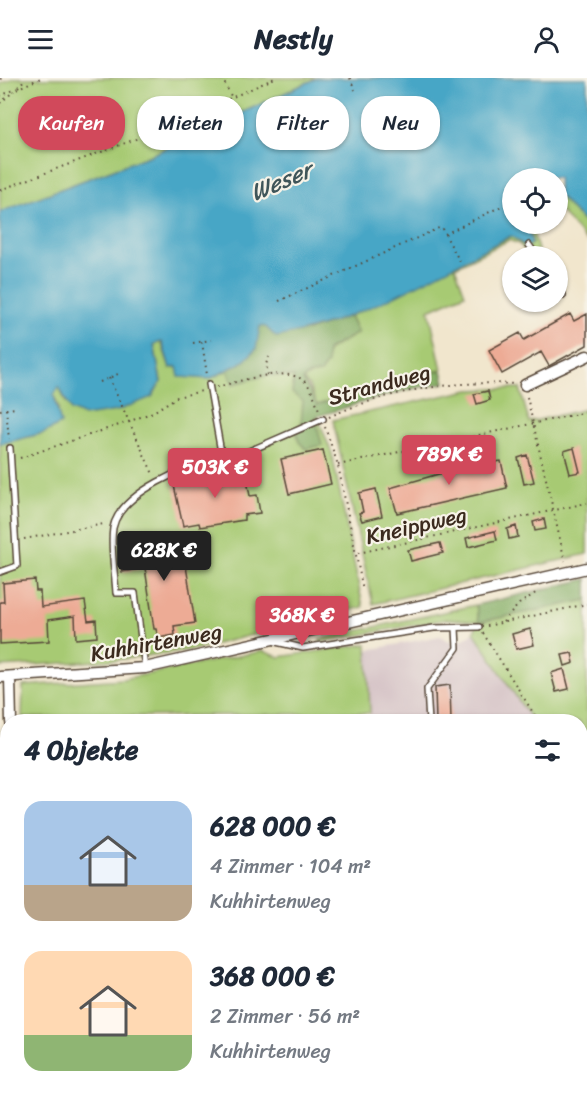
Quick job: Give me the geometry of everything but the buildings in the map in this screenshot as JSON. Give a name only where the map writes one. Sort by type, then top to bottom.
[{"type":"street","points":[[525,385],[587,356]]},
{"type":"street","name":"Kuhhirtenweg","points":[[5,677],[145,668],[587,568]]},
{"type":"street","points":[[5,677],[10,714]]},
{"type":"lane","points":[[209,386],[222,458]]},
{"type":"lane","points":[[145,668],[135,592],[116,594],[113,529],[120,511],[131,499],[158,483],[222,458],[247,452],[323,419]]},
{"type":"lane","points":[[0,572],[17,566],[10,448]]},
{"type":"lane","points":[[271,640],[303,648],[434,628],[479,627]]},
{"type":"lane","points":[[429,714],[427,689],[457,648],[456,628]]},
{"type":"path","points":[[0,103],[26,78]]},
{"type":"path","points":[[0,96],[41,78]]},
{"type":"path","points":[[222,78],[231,96]]},
{"type":"path","points":[[236,96],[275,78]]},
{"type":"path","points":[[350,78],[355,90]]},
{"type":"path","points":[[0,190],[137,139]]},
{"type":"path","points":[[445,234],[502,206]]},
{"type":"path","points":[[279,301],[441,227],[460,262]]},
{"type":"path","points":[[193,344],[211,340]]},
{"type":"path","points":[[202,342],[209,386]]},
{"type":"path","points":[[268,375],[266,364],[269,357]]},
{"type":"path","points":[[100,382],[118,374]]},
{"type":"path","name":"Strandweg","points":[[11,461],[128,422],[153,412],[177,398],[209,386],[268,375],[295,377],[303,380],[309,386],[323,419],[349,407],[420,389],[490,383],[525,385]]},
{"type":"path","points":[[109,378],[158,483]]},
{"type":"path","points":[[525,385],[568,572]]},
{"type":"path","points":[[0,410],[16,408]]},
{"type":"path","points":[[6,409],[10,448]]},
{"type":"path","points":[[338,465],[587,412]]},
{"type":"path","points":[[323,419],[338,465],[358,553],[363,590]]},
{"type":"path","name":"Kneippweg","points":[[358,553],[587,503]]},
{"type":"path","points":[[16,540],[116,522]]},
{"type":"path","points":[[503,622],[519,604],[540,590],[543,578]]},
{"type":"path","points":[[534,714],[479,627],[587,604]]},
{"type":"shaded area","points":[[474,632],[527,714],[370,714],[368,650],[440,636],[449,641],[464,639]]},
{"type":"green space","points":[[14,78],[317,78],[278,96],[256,96],[256,106],[244,112],[244,96],[137,96],[137,150],[162,150],[0,212],[0,84]]},
{"type":"green space","points":[[568,206],[587,226],[587,241],[568,220]]},
{"type":"green space","points":[[530,234],[533,234],[537,246],[526,246],[532,243]]},
{"type":"green space","points":[[511,236],[526,246],[509,240],[455,267],[465,294],[429,310],[442,370],[382,384],[317,406],[309,386],[303,380],[327,363],[327,351],[358,333],[350,316]]},
{"type":"green space","points":[[350,316],[358,333],[327,350],[327,363],[320,373],[308,375],[303,380],[317,405],[382,384],[442,370],[445,383],[395,393],[315,417],[322,445],[306,449],[299,442],[296,432],[301,424],[303,401],[292,393],[294,377],[268,375],[233,384],[227,370],[244,361],[256,349],[259,325],[307,331]]},
{"type":"green space","points":[[161,342],[170,368],[177,367],[210,379],[227,370],[233,382],[268,375],[294,377],[292,386],[316,413],[332,454],[363,607],[196,649],[116,660],[0,667],[0,444],[44,433],[59,409],[54,395],[59,386],[66,403],[161,381],[154,344]]},
{"type":"green space","points":[[520,388],[529,422],[587,409],[587,554],[373,604],[333,420],[469,390]]},
{"type":"green space","points":[[587,579],[587,600],[479,622],[476,605]]},
{"type":"green space","points":[[587,600],[587,714],[527,714],[474,632],[478,622],[448,619],[320,642],[320,639],[476,605],[479,622]]},
{"type":"green space","points":[[367,644],[370,713],[22,714],[23,686],[123,679],[263,651],[279,657]]},
{"type":"water","name":"Weser","points":[[317,78],[587,78],[587,226],[568,206],[568,168],[502,168],[502,234],[530,234],[532,243],[528,246],[511,236],[397,295],[307,330],[276,337],[266,327],[260,326],[256,349],[244,361],[210,379],[179,377],[177,367],[170,368],[162,342],[154,344],[161,382],[152,397],[117,411],[84,416],[71,410],[59,387],[54,395],[61,424],[44,433],[0,444],[0,212],[162,150],[244,150],[244,112],[256,106],[256,150],[349,150],[349,96],[278,96]]}]
